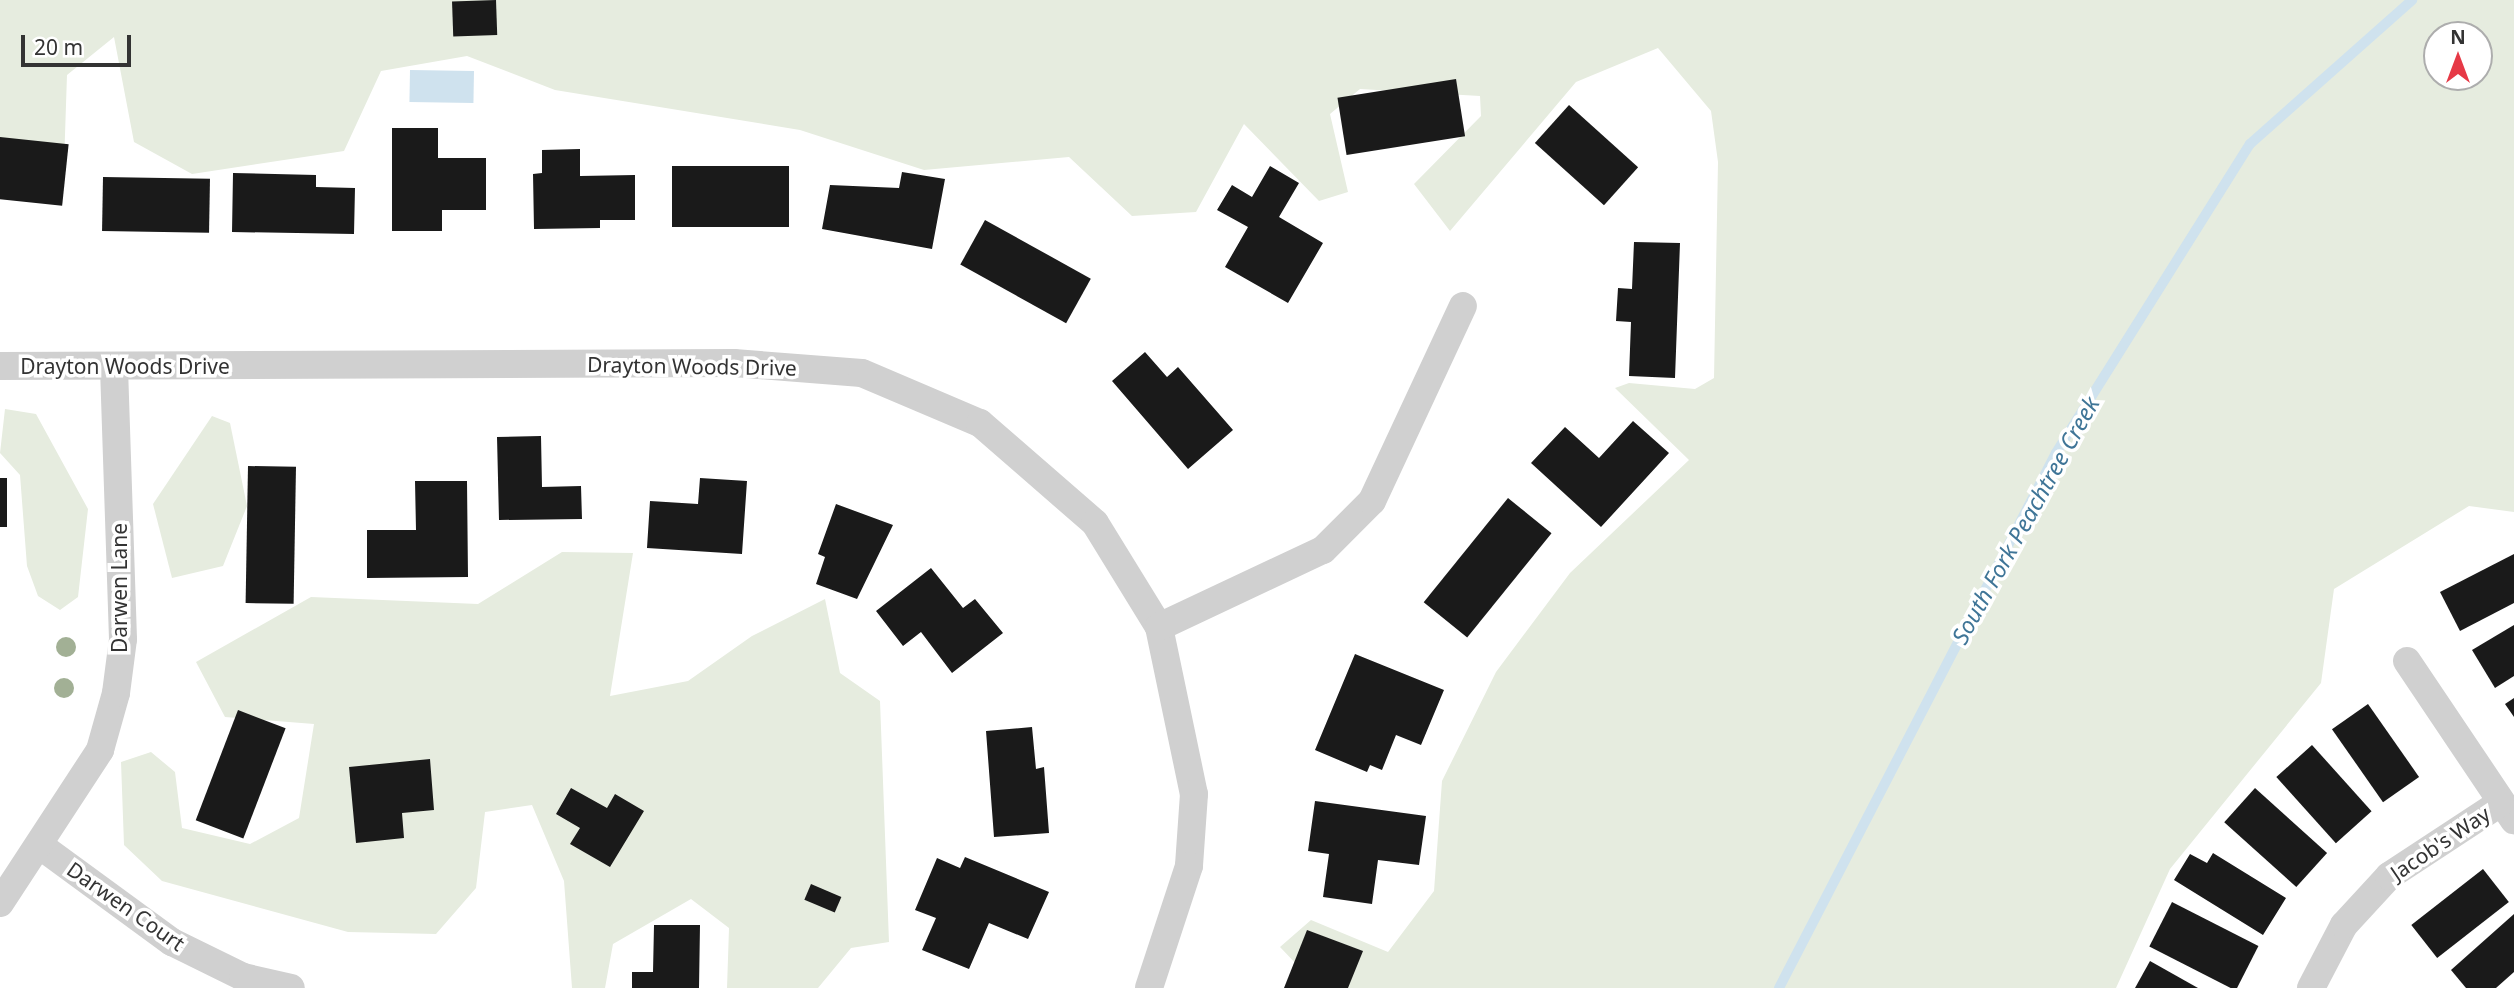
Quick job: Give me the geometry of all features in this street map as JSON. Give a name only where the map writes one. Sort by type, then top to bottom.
[{"type":"street","points":[[1159,627],[1323,550],[1372,501],[1463,306]]},
{"type":"street","name":"Drayton Woods Drive","points":[[0,366],[734,363],[862,373],[981,423],[1039,468],[1095,523],[1159,627],[1194,794],[1189,866],[1149,988]]},
{"type":"street","name":"Darwen Lane","points":[[0,903],[42,847],[100,750],[117,693],[123,639],[114,367]]},
{"type":"street","points":[[2407,661],[2507,811]]},
{"type":"street","name":"Jacob's Way","points":[[2311,988],[2344,925],[2389,876],[2507,811]]},
{"type":"street","name":"Darwen Court","points":[[42,847],[172,942],[243,977],[291,988]]},
{"type":"shaded area","points":[[0,0],[2514,0],[2514,512],[2469,506],[2334,589],[2321,683],[2170,869],[2116,988],[1319,988],[1280,947],[1311,920],[1388,952],[1434,891],[1442,781],[1496,672],[1570,573],[1689,460],[1615,388],[1629,383],[1695,389],[1714,378],[1718,162],[1711,111],[1658,48],[1576,82],[1450,231],[1414,184],[1481,116],[1480,96],[1360,89],[1330,114],[1348,192],[1319,201],[1244,124],[1196,212],[1132,216],[1069,157],[924,170],[800,130],[555,90],[467,56],[381,71],[344,151],[192,174],[134,142],[114,37],[67,75],[64,165],[0,169]]},
{"type":"shaded area","points":[[5,409],[36,414],[88,509],[78,597],[60,610],[38,596],[27,566],[20,475],[0,453]]},
{"type":"shaded area","points":[[212,416],[230,423],[247,506],[223,566],[172,578],[153,504]]},
{"type":"shaded area","points":[[562,552],[633,553],[610,696],[688,681],[752,636],[825,599],[840,673],[880,701],[889,942],[851,948],[818,988],[727,988],[729,928],[691,899],[613,944],[605,988],[572,988],[564,881],[532,805],[485,812],[476,888],[436,934],[348,932],[162,881],[124,845],[121,762],[151,752],[175,772],[182,828],[250,844],[299,818],[314,724],[225,717],[196,662],[311,597],[478,604]]},
{"type":"water","points":[[410,70],[474,71],[473,103],[409,102]]},
{"type":"building","points":[[496,0],[497,35],[453,37],[452,2]]},
{"type":"building","points":[[1456,79],[1465,136],[1347,155],[1337,98]]},
{"type":"building","points":[[1569,105],[1638,167],[1604,205],[1535,143]]},
{"type":"building","points":[[392,128],[438,128],[438,158],[486,158],[486,210],[442,210],[442,231],[392,231]]},
{"type":"building","points":[[0,137],[69,144],[62,206],[0,199]]},
{"type":"building","points":[[580,149],[580,176],[635,175],[635,220],[600,220],[600,228],[534,229],[533,174],[542,173],[542,150]]},
{"type":"building","points":[[672,166],[789,166],[789,227],[672,227]]},
{"type":"building","points":[[1270,166],[1299,183],[1279,217],[1323,243],[1288,303],[1225,267],[1248,227],[1217,210],[1232,185],[1252,197]]},
{"type":"building","points":[[902,172],[945,179],[932,249],[822,229],[830,185],[899,188]]},
{"type":"building","points":[[233,173],[316,175],[316,187],[355,188],[354,234],[232,232]]},
{"type":"building","points":[[103,177],[210,179],[209,233],[102,231]]},
{"type":"building","points":[[985,220],[1091,279],[1066,323],[960,265]]},
{"type":"building","points":[[1634,242],[1680,243],[1675,378],[1629,376],[1631,322],[1616,321],[1618,288],[1632,289]]},
{"type":"building","points":[[1145,352],[1167,377],[1178,367],[1233,430],[1188,469],[1112,381]]},
{"type":"building","points":[[1633,421],[1669,453],[1601,527],[1531,463],[1565,427],[1599,458]]},
{"type":"building","points":[[541,436],[542,487],[581,486],[582,519],[499,520],[497,437]]},
{"type":"building","points":[[248,466],[296,467],[294,604],[246,603]]},
{"type":"building","points":[[0,478],[7,478],[7,527],[0,527]]},
{"type":"building","points":[[700,478],[747,481],[742,554],[647,548],[650,501],[698,504]]},
{"type":"building","points":[[415,481],[467,481],[468,577],[367,578],[367,530],[416,530]]},
{"type":"building","points":[[1508,498],[1552,533],[1467,637],[1424,602]]},
{"type":"building","points":[[836,504],[893,525],[857,599],[816,584],[825,557],[818,554]]},
{"type":"building","points":[[2514,554],[2514,603],[2460,631],[2440,592]]},
{"type":"building","points":[[931,568],[963,608],[975,599],[1003,633],[952,673],[921,632],[903,646],[876,611]]},
{"type":"building","points":[[2514,625],[2514,676],[2495,688],[2472,650]]},
{"type":"building","points":[[1355,654],[1444,690],[1421,745],[1396,735],[1382,770],[1370,765],[1367,772],[1315,750]]},
{"type":"building","points":[[2514,698],[2514,717],[2505,704]]},
{"type":"building","points":[[2368,704],[2419,777],[2383,802],[2332,729]]},
{"type":"building","points":[[238,710],[286,728],[243,838],[196,820]]},
{"type":"building","points":[[1032,727],[1036,769],[1044,767],[1049,833],[994,837],[986,731]]},
{"type":"building","points":[[2312,745],[2372,811],[2336,843],[2276,777]]},
{"type":"building","points":[[430,759],[434,810],[402,813],[404,838],[356,843],[349,767]]},
{"type":"building","points":[[571,788],[607,808],[615,794],[644,811],[610,867],[570,844],[580,828],[556,814]]},
{"type":"building","points":[[2255,788],[2327,853],[2296,887],[2224,822]]},
{"type":"building","points":[[1315,801],[1426,816],[1419,865],[1378,860],[1372,904],[1323,897],[1329,854],[1308,851]]},
{"type":"building","points":[[2213,853],[2286,898],[2263,935],[2174,880],[2190,854],[2207,863]]},
{"type":"building","points":[[965,857],[1049,892],[1028,939],[989,923],[969,969],[922,950],[936,918],[915,910],[937,858],[960,868]]},
{"type":"building","points":[[2483,869],[2509,902],[2437,958],[2411,925]]},
{"type":"building","points":[[811,884],[841,897],[835,913],[804,900]]},
{"type":"building","points":[[2172,902],[2258,946],[2237,988],[2231,988],[2149,947]]},
{"type":"building","points":[[2514,914],[2514,972],[2496,988],[2466,988],[2451,970]]},
{"type":"building","points":[[654,925],[700,925],[699,988],[632,988],[632,972],[653,972]]},
{"type":"building","points":[[1307,930],[1363,951],[1348,988],[1284,988]]},
{"type":"building","points":[[2150,961],[2198,988],[2135,988]]},
{"type":"waterway","name":"South Fork Peachtree Creek","points":[[1779,988],[2056,453],[2250,144],[2412,0]]}]
